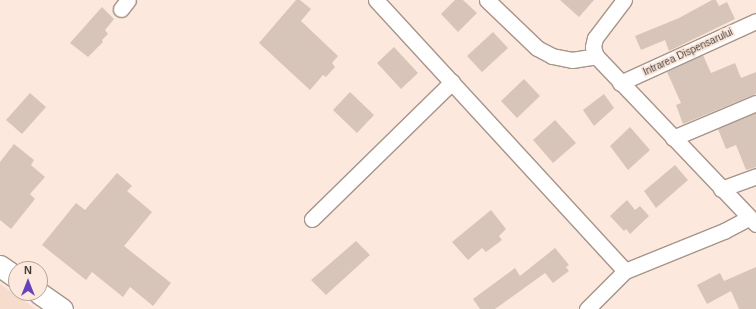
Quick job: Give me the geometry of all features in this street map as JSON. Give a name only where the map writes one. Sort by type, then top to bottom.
[{"type":"main road","points":[[48,299],[62,309]]},
{"type":"street","points":[[376,0],[626,270]]},
{"type":"street","points":[[487,0],[537,48],[552,56],[572,60],[596,56]]},
{"type":"street","points":[[624,0],[595,38],[593,47],[596,56],[672,138],[754,222]]},
{"type":"street","name":"Intrarea Dispensarului","points":[[620,83],[756,21]]},
{"type":"street","points":[[312,219],[452,82]]},
{"type":"street","points":[[672,138],[756,103]]},
{"type":"street","points":[[721,189],[756,176]]},
{"type":"street","points":[[587,309],[626,270],[724,230],[754,222]]},
{"type":"shaded area","points":[[0,284],[8,290],[8,301],[24,301],[36,309],[0,309]]},
{"type":"building","points":[[296,0],[300,0],[311,9],[301,21],[338,56],[332,63],[335,67],[326,77],[323,75],[310,90],[259,43]]},
{"type":"building","points":[[455,0],[463,0],[477,13],[458,32],[441,14]]},
{"type":"building","points":[[560,0],[594,0],[579,17]]},
{"type":"building","points":[[712,0],[716,0],[719,6],[727,2],[735,19],[669,51],[665,40],[641,50],[635,36],[679,18]]},
{"type":"building","points":[[102,7],[114,19],[105,30],[108,34],[102,40],[103,42],[88,57],[70,43]]},
{"type":"building","points":[[493,32],[508,48],[482,72],[467,56]]},
{"type":"building","points":[[394,47],[418,73],[401,89],[377,63]]},
{"type":"building","points":[[703,55],[711,73],[735,63],[741,78],[756,72],[756,94],[683,124],[676,105],[681,103],[667,72]]},
{"type":"building","points":[[524,79],[540,96],[517,118],[501,101]]},
{"type":"building","points":[[350,92],[374,115],[357,133],[333,110]]},
{"type":"building","points":[[30,93],[46,107],[22,134],[6,120]]},
{"type":"building","points":[[604,94],[614,108],[594,126],[583,110]]},
{"type":"building","points":[[756,113],[756,167],[746,170],[736,145],[726,149],[718,129]]},
{"type":"building","points":[[555,120],[576,143],[553,163],[533,140]]},
{"type":"building","points":[[630,127],[650,150],[628,170],[610,146]]},
{"type":"building","points":[[14,144],[34,160],[31,165],[45,177],[30,194],[35,199],[11,229],[0,220],[0,162]]},
{"type":"building","points":[[675,165],[688,180],[656,208],[644,191]]},
{"type":"building","points":[[117,173],[132,186],[127,191],[152,212],[124,246],[171,283],[153,306],[130,287],[123,297],[92,272],[86,280],[42,245],[76,203],[85,210]]},
{"type":"building","points":[[627,200],[635,210],[640,206],[649,216],[630,234],[626,229],[624,231],[610,216]]},
{"type":"building","points":[[491,210],[506,229],[499,236],[502,240],[486,252],[482,248],[468,260],[452,242]]},
{"type":"building","points":[[356,241],[370,255],[326,295],[311,280]]},
{"type":"building","points":[[555,248],[569,265],[566,267],[569,271],[553,283],[545,273],[495,309],[480,309],[473,299],[515,268],[520,276]]},
{"type":"building","points":[[756,267],[756,309],[739,309],[731,291],[707,304],[697,285],[720,273],[724,281]]}]
